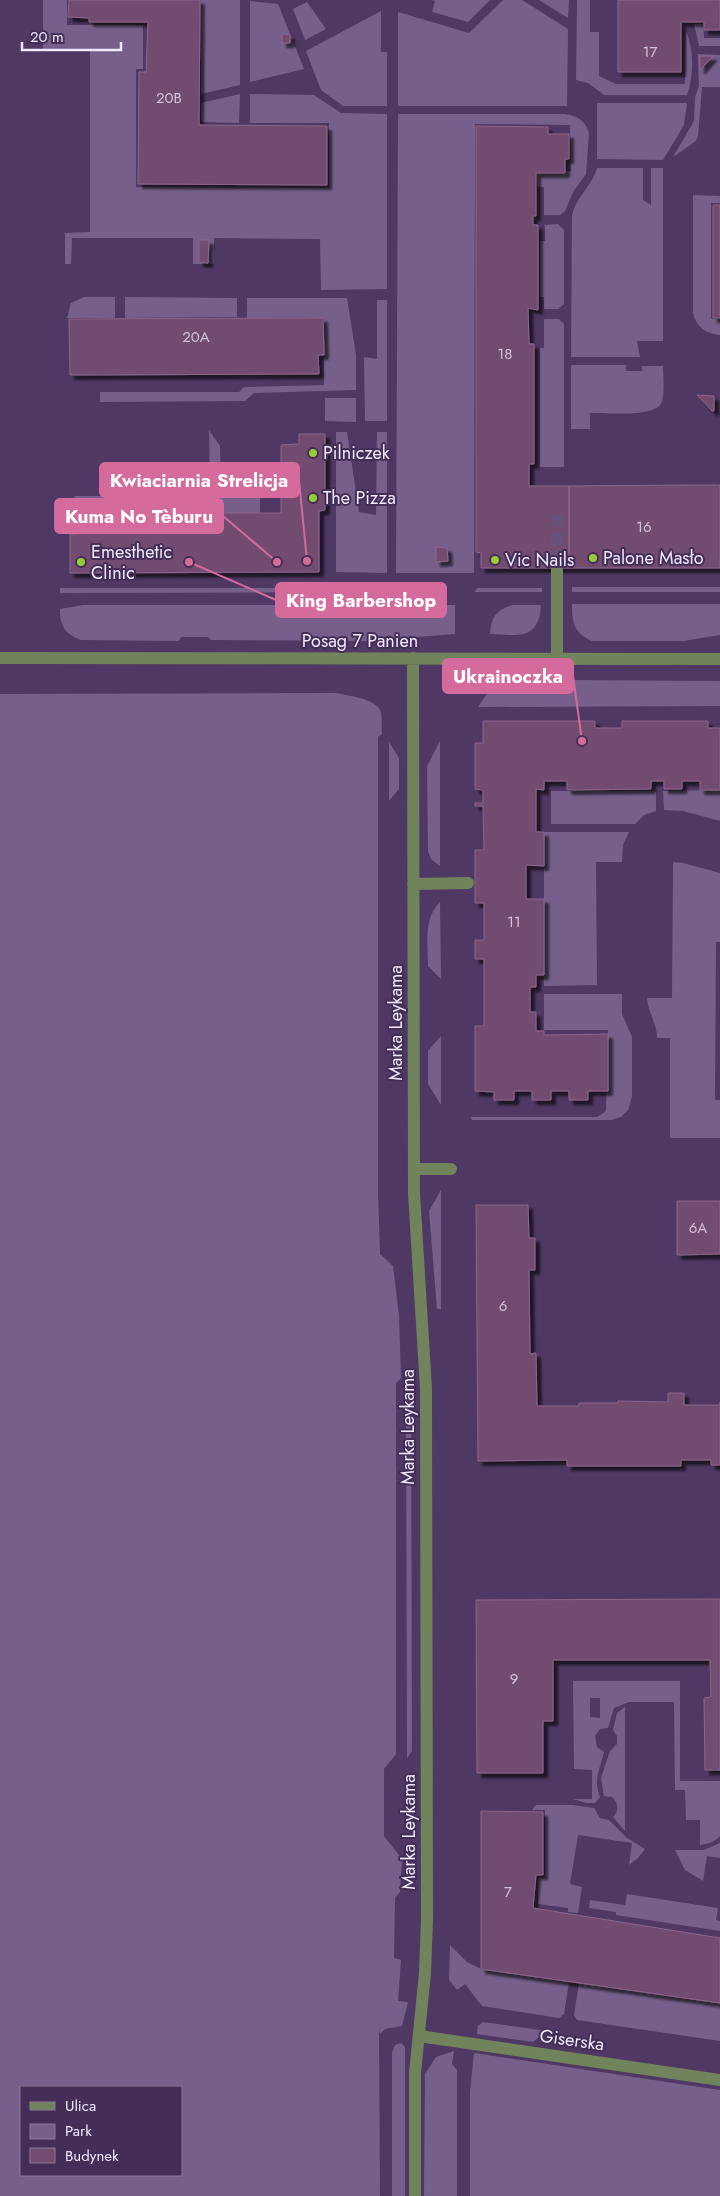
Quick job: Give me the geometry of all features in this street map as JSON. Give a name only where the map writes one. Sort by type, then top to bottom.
[{"type":"street","points":[[557,568],[557,658]]},
{"type":"street","name":"Posag 7 Panien","points":[[0,658],[720,659]]},
{"type":"street","name":"Marka Leykama","points":[[413,658],[414,1169],[426,1389],[426,1920],[425,1973],[415,2072],[415,2196]]},
{"type":"street","points":[[413,884],[468,883]]},
{"type":"street","points":[[414,1169],[451,1169]]},
{"type":"street","name":"Giserska","points":[[419,2036],[720,2080]]},
{"type":"green space","points":[[43,0],[67,0],[67,25],[143,25],[143,69],[136,69],[136,187],[329,188],[329,123],[250,123],[250,94],[314,95],[341,113],[387,114],[387,289],[321,290],[320,239],[214,238],[214,264],[193,264],[193,238],[72,238],[71,264],[65,264],[65,233],[90,232],[90,51],[43,50]]},
{"type":"green space","points":[[201,0],[240,0],[240,85],[201,94]]},
{"type":"green space","points":[[432,0],[490,0],[468,22],[432,12],[435,1]]},
{"type":"green space","points":[[503,0],[522,0],[568,29],[567,106],[398,106],[398,12],[469,33]]},
{"type":"green space","points":[[539,0],[569,0],[568,18]]},
{"type":"green space","points":[[577,0],[590,0],[590,32],[599,32],[599,76],[616,84],[685,84],[686,31],[691,46],[692,63],[687,95],[604,95],[588,83],[576,80]]},
{"type":"green space","points":[[250,1],[278,4],[304,69],[250,82]]},
{"type":"green space","points":[[307,2],[326,29],[305,40],[293,9]]},
{"type":"green space","points":[[381,11],[381,52],[387,52],[387,106],[343,106],[321,90],[306,51]]},
{"type":"green space","points":[[694,24],[703,24],[704,38],[720,38],[720,46],[699,46]]},
{"type":"green space","points":[[698,54],[720,55],[720,87],[702,87],[696,141],[673,157],[694,121],[695,97],[699,86]]},
{"type":"green space","points":[[240,94],[239,123],[201,122],[201,103]]},
{"type":"green space","points":[[597,103],[687,103],[684,125],[663,160],[597,159]]},
{"type":"green space","points":[[398,114],[565,114],[581,120],[589,134],[586,174],[573,192],[565,211],[560,215],[544,215],[544,187],[537,187],[537,174],[566,174],[566,171],[571,171],[570,125],[475,124],[474,573],[396,573]]},
{"type":"green space","points":[[597,168],[643,168],[643,200],[651,205],[651,168],[663,168],[663,341],[637,341],[640,357],[571,357],[572,216],[577,203],[592,180]]},
{"type":"green space","points":[[693,195],[720,196],[720,203],[711,203],[711,319],[720,319],[720,335],[702,329],[694,318],[693,313]]},
{"type":"green space","points":[[558,224],[564,230],[564,304],[558,309],[544,309],[544,297],[540,297],[540,241],[545,241],[545,225]]},
{"type":"green space","points":[[84,297],[115,297],[115,318],[67,318],[71,303]]},
{"type":"green space","points":[[125,297],[237,298],[237,317],[125,318]]},
{"type":"green space","points":[[247,298],[347,298],[356,355],[356,390],[254,393],[245,401],[100,402],[100,392],[239,392],[244,387],[324,385],[324,318],[247,318]]},
{"type":"green space","points":[[377,300],[387,300],[387,421],[365,421],[364,357],[377,359]]},
{"type":"green space","points":[[544,319],[559,319],[564,324],[564,467],[540,467],[540,348],[544,348]]},
{"type":"green space","points":[[571,365],[626,365],[626,371],[642,371],[642,366],[663,366],[664,388],[662,401],[658,407],[642,412],[619,414],[590,413],[590,429],[571,429]]},
{"type":"green space","points":[[325,398],[356,398],[356,422],[325,421]]},
{"type":"green space","points":[[209,430],[220,446],[221,486],[210,486]]},
{"type":"green space","points":[[336,432],[347,432],[359,512],[376,515],[377,432],[387,432],[387,573],[336,572]]},
{"type":"green space","points":[[260,495],[260,513],[131,513],[131,496]]},
{"type":"green space","points":[[75,496],[121,496],[121,513],[77,513],[77,534],[70,534],[69,507]]},
{"type":"green space","points":[[572,587],[720,587],[720,592],[572,592]]},
{"type":"green space","points":[[60,588],[397,588],[396,592],[60,593]]},
{"type":"green space","points":[[478,588],[542,588],[542,592],[474,592]]},
{"type":"green space","points":[[572,604],[720,604],[720,635],[683,641],[592,641],[581,635],[575,627]]},
{"type":"green space","points":[[83,605],[455,605],[455,634],[365,641],[211,640],[208,637],[181,637],[179,641],[81,640],[64,629],[60,609]]},
{"type":"green space","points":[[513,605],[541,605],[536,625],[531,630],[518,635],[490,634],[493,618],[499,611]]},
{"type":"green space","points":[[565,680],[720,681],[720,706],[478,707],[492,682]]},
{"type":"green space","points":[[336,693],[367,700],[377,706],[382,718],[382,734],[378,737],[378,1193],[380,1254],[393,1266],[399,1315],[401,1378],[396,1383],[396,1754],[384,1769],[384,1836],[402,1859],[400,1892],[395,1898],[394,1958],[401,1960],[398,2001],[408,2002],[402,2026],[385,2029],[380,2034],[379,2028],[380,2196],[0,2196],[0,694]]},
{"type":"green space","points":[[440,741],[440,866],[431,859],[428,851],[427,766]]},
{"type":"green space","points":[[389,742],[399,758],[399,789],[389,801]]},
{"type":"green space","points":[[720,790],[720,821],[683,811],[664,810],[663,791]]},
{"type":"green space","points":[[551,791],[656,791],[656,811],[644,815],[635,824],[551,824]]},
{"type":"green space","points":[[544,832],[629,832],[623,845],[622,862],[596,862],[597,985],[544,986]]},
{"type":"green space","points":[[673,862],[720,873],[720,942],[716,942],[715,1100],[720,1100],[720,1138],[670,1138],[670,1038],[657,1038],[647,998],[672,998]]},
{"type":"green space","points":[[440,902],[441,979],[428,966],[427,940],[431,916]]},
{"type":"green space","points":[[544,994],[622,994],[622,1014],[632,1037],[632,1096],[628,1110],[621,1117],[611,1120],[472,1120],[471,1117],[597,1117],[606,1111],[608,1030],[544,1030]]},
{"type":"green space","points":[[441,1036],[441,1105],[428,1084],[428,1051]]},
{"type":"green space","points":[[441,1190],[441,1309],[437,1309],[429,1211]]},
{"type":"green space","points":[[411,1382],[412,1751],[407,1758],[406,1387]]},
{"type":"green space","points":[[573,1681],[680,1681],[680,1781],[720,1781],[720,1836],[716,1840],[700,1845],[700,1820],[686,1820],[685,1790],[675,1790],[674,1702],[629,1702],[614,1708],[608,1728],[600,1729],[595,1736],[597,1747],[604,1752],[597,1780],[600,1797],[595,1803],[586,1803],[573,1799],[592,1799],[592,1770],[574,1769]],"holes":[[[590,1698],[600,1698],[600,1718],[590,1717]]]},
{"type":"green space","points":[[625,1707],[625,1831],[613,1817],[617,1804],[612,1797],[604,1796],[601,1778],[610,1751],[617,1744],[617,1736],[613,1730],[617,1713]]},
{"type":"green space","points":[[536,1805],[573,1805],[594,1808],[600,1818],[609,1820],[627,1838],[645,1849],[629,1865],[632,1843],[578,1835],[570,1884],[582,1887],[578,1913],[568,1912],[568,1908],[538,1904],[538,1878],[545,1877],[545,1810],[532,1810]]},
{"type":"green space","points":[[720,1843],[720,1858],[707,1856],[703,1881],[685,1870],[675,1850],[704,1850]]},
{"type":"green space","points":[[627,1894],[718,1908],[716,1920],[720,1921],[720,1931],[616,1915],[616,1912],[589,1908],[590,1900],[625,1905]]},
{"type":"green space","points":[[450,1945],[467,1962],[481,1969],[569,1982],[564,2014],[559,2018],[482,2006],[465,1984],[457,1990],[449,1980]]},
{"type":"green space","points":[[579,1983],[720,2003],[720,2041],[577,2020],[574,2015]]},
{"type":"green space","points":[[483,2022],[546,2031],[533,2042],[477,2034],[478,2026]]},
{"type":"green space","points":[[401,2043],[405,2047],[405,2196],[392,2196],[392,2053],[395,2045]]},
{"type":"green space","points":[[454,2051],[452,2064],[457,2070],[457,2196],[424,2196],[425,2074],[436,2057]]},
{"type":"green space","points":[[474,2053],[720,2090],[720,2196],[470,2196],[470,2092]]},
{"type":"building","points":[[69,0],[200,0],[199,125],[327,126],[327,185],[138,184],[139,72],[146,72],[148,22],[89,22],[89,18],[68,17]]},
{"type":"building","points":[[618,0],[720,0],[720,30],[704,30],[704,22],[681,22],[681,72],[618,72]]},
{"type":"building","points":[[282,34],[290,35],[290,43],[282,43]]},
{"type":"building","points":[[700,56],[713,56],[700,70]]},
{"type":"building","points":[[476,126],[548,127],[548,134],[569,134],[569,159],[565,159],[565,173],[536,173],[536,216],[533,216],[533,225],[538,225],[538,310],[528,308],[529,344],[534,344],[534,464],[529,464],[529,486],[569,486],[569,568],[481,568],[481,553],[476,552]]},
{"type":"building","points":[[713,205],[720,205],[720,318],[713,318]]},
{"type":"building","points":[[199,240],[209,240],[208,263],[199,262]]},
{"type":"building","points":[[323,318],[324,355],[318,355],[319,374],[70,375],[69,319]]},
{"type":"building","points":[[697,395],[714,396],[714,411],[712,411]]},
{"type":"building","points":[[299,434],[325,434],[325,510],[319,511],[319,572],[70,573],[70,534],[77,534],[76,513],[281,513],[281,445],[299,444]]},
{"type":"building","points":[[720,485],[720,568],[569,568],[569,486]]},
{"type":"building","points":[[436,547],[447,548],[448,561],[436,562]]},
{"type":"building","points":[[483,721],[595,721],[595,728],[622,728],[622,721],[708,721],[708,728],[720,728],[720,790],[700,790],[700,781],[682,781],[682,789],[664,789],[664,781],[651,781],[651,789],[570,790],[567,789],[567,781],[544,781],[544,790],[536,789],[536,832],[544,832],[544,866],[526,865],[526,899],[544,899],[544,975],[536,975],[536,987],[530,987],[530,1012],[536,1012],[536,1031],[544,1031],[544,1035],[608,1034],[608,1091],[588,1091],[588,1100],[569,1100],[569,1091],[551,1091],[551,1100],[532,1100],[532,1091],[514,1091],[514,1100],[494,1100],[494,1092],[475,1091],[475,1026],[484,1026],[484,959],[475,959],[475,940],[484,940],[484,903],[475,903],[475,850],[484,850],[483,806],[475,806],[475,803],[483,803],[483,790],[475,789],[475,743],[483,743]]},
{"type":"building","points":[[677,1201],[720,1201],[720,1254],[677,1255]]},
{"type":"building","points":[[476,1205],[528,1205],[529,1238],[535,1238],[535,1270],[529,1270],[530,1354],[536,1353],[537,1406],[579,1406],[579,1403],[618,1403],[618,1401],[668,1402],[668,1393],[684,1393],[684,1405],[719,1405],[720,1402],[720,1465],[711,1465],[711,1460],[681,1460],[681,1466],[567,1466],[567,1460],[478,1461]]},
{"type":"building","points":[[720,1599],[720,1770],[705,1770],[704,1698],[711,1697],[710,1660],[553,1660],[553,1721],[543,1721],[543,1773],[477,1773],[476,1600]]},
{"type":"building","points":[[481,1811],[543,1812],[543,1875],[536,1875],[533,1908],[720,1938],[720,2003],[481,1969]]},
{"type":"tunnel","points":[[557,515],[557,568]]},
{"type":"place","name":"Pilniczek","points":[[313,453]]},
{"type":"place","name":"The Pizza","points":[[313,498]]},
{"type":"place","name":"Palone Masło","points":[[593,558]]},
{"type":"place","name":"Vic Nails","points":[[495,560]]},
{"type":"place","name":"Kwiaciarnia Strelicja","points":[[307,561]]},
{"type":"place","name":"Emesthetic Clinic","points":[[81,562]]},
{"type":"place","name":"King Barbershop","points":[[189,562]]},
{"type":"place","name":"Kuma No Tèburu","points":[[277,562]]},
{"type":"place","name":"Ukrainoczka","points":[[582,741]]}]
